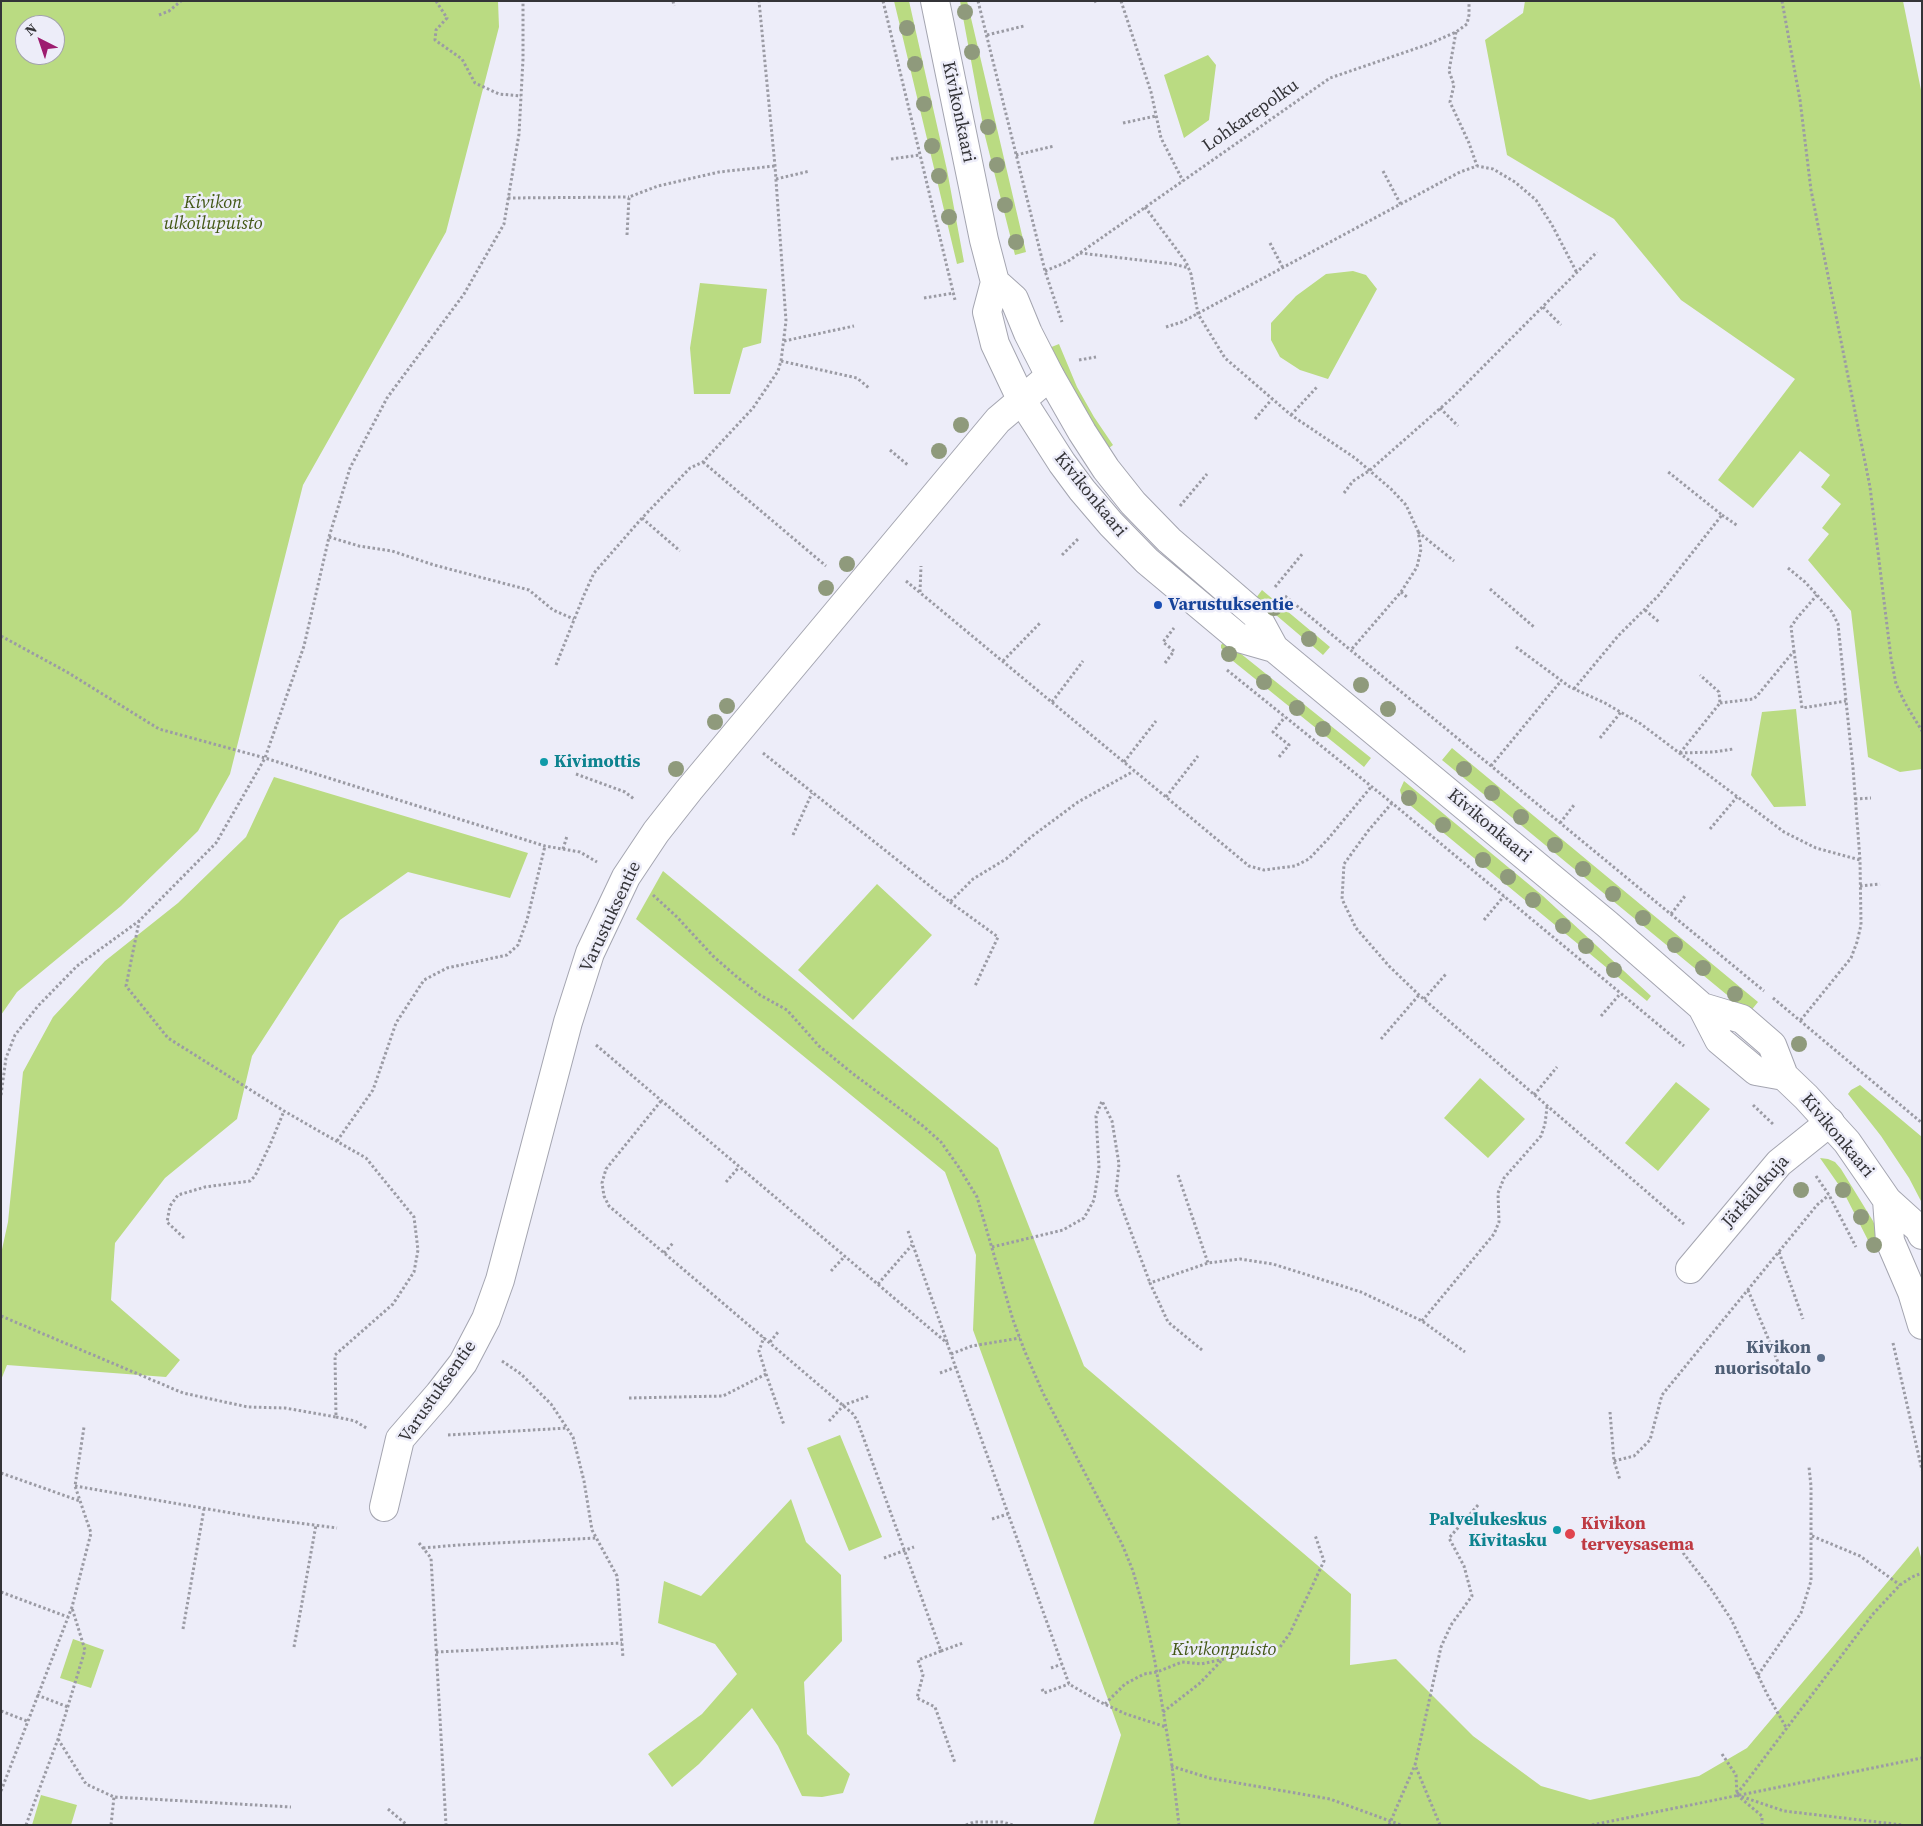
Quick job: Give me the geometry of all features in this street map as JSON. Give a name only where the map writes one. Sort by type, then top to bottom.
[{"type":"street","name":"Kivikonkaari","points":[[935,1],[984,240],[995,282],[987,312],[995,344],[1021,399],[1062,463],[1082,490],[1111,524],[1147,561],[1239,638],[1274,648]]},
{"type":"street","name":"Kivikonkaari","points":[[995,282],[1014,299],[1028,333],[1050,376],[1106,469],[1133,503],[1170,540],[1256,615],[1274,648],[1607,924],[1702,1007],[1742,1019],[1772,1045],[1784,1076],[1830,1122],[1868,1171],[1887,1200],[1919,1229],[1922,1235]]},
{"type":"street","name":"Varustuksentie","points":[[384,1507],[400,1439],[439,1394],[462,1363],[486,1319],[500,1280],[568,1022],[590,953],[626,877],[656,832],[707,768],[998,420],[1050,376]]},
{"type":"street","name":"Järkälekuja","points":[[1690,1269],[1779,1163],[1830,1122]]},
{"type":"street","name":"Kivikonkaari","points":[[1887,1200],[1890,1241],[1912,1292],[1922,1325]]},
{"type":"path","points":[[160,14],[169,11],[181,1]]},
{"type":"path","points":[[436,1],[448,18],[436,30],[435,40],[462,59],[475,83],[499,94],[521,96]]},
{"type":"path","points":[[1,1094],[6,1058],[20,1027],[78,966],[139,921],[216,843],[265,758],[304,646],[330,537],[350,468],[388,398],[464,294],[504,224],[519,134],[523,59],[522,1]]},
{"type":"path","points":[[673,1],[674,6]]},
{"type":"path","points":[[556,665],[594,573],[642,518],[690,468],[703,462],[753,408],[778,371],[786,320],[775,166],[759,1]]},
{"type":"path","points":[[883,1],[956,302]]},
{"type":"path","points":[[978,1],[1045,271],[1065,329]]},
{"type":"path","points":[[1121,1],[1151,92],[1161,138],[1182,181]]},
{"type":"path","points":[[1468,1],[1469,15],[1467,24],[1456,32],[1449,71],[1454,85],[1450,102],[1469,143],[1477,166]]},
{"type":"path","points":[[1782,1],[1800,100],[1811,190],[1870,487],[1891,658],[1896,684],[1922,731]]},
{"type":"path","points":[[986,35],[1024,26]]},
{"type":"path","name":"Lohkarepolku","points":[[1045,271],[1067,262],[1330,78],[1429,44],[1456,32]]},
{"type":"path","points":[[1123,123],[1156,116]]},
{"type":"path","points":[[1016,155],[1054,146]]},
{"type":"path","points":[[891,159],[920,155]]},
{"type":"path","points":[[508,198],[628,197],[658,186],[719,172],[775,166]]},
{"type":"path","points":[[1166,327],[1198,314],[1460,172],[1477,166],[1493,169],[1515,182],[1536,200],[1552,225],[1577,273]]},
{"type":"path","points":[[776,179],[810,171]]},
{"type":"path","points":[[1383,171],[1401,204]]},
{"type":"path","points":[[628,197],[628,235]]},
{"type":"path","points":[[1145,207],[1176,247],[1189,268],[1198,314],[1225,358],[1291,415],[1370,470],[1406,505],[1418,532],[1421,549],[1417,567],[1401,592],[1351,650]]},
{"type":"path","points":[[1270,243],[1283,268]]},
{"type":"path","points":[[1344,493],[1354,481],[1370,470],[1440,408],[1597,252]]},
{"type":"path","points":[[1079,253],[1173,264],[1189,268]]},
{"type":"path","points":[[924,298],[954,293]]},
{"type":"path","points":[[1543,307],[1561,325]]},
{"type":"path","points":[[784,341],[854,326]]},
{"type":"path","points":[[1074,353],[1081,370]]},
{"type":"path","points":[[1086,358],[1096,357]]},
{"type":"path","points":[[781,361],[857,378],[869,388]]},
{"type":"path","points":[[1291,415],[1317,387]]},
{"type":"path","points":[[1255,419],[1272,399]]},
{"type":"path","points":[[1440,408],[1458,426]]},
{"type":"path","points":[[890,450],[909,466]]},
{"type":"path","points":[[703,462],[826,566]]},
{"type":"path","points":[[1667,471],[1738,526]]},
{"type":"path","points":[[1180,506],[1207,474]]},
{"type":"path","points":[[1174,500],[1187,512]]},
{"type":"path","points":[[1574,689],[1618,636],[1658,596],[1722,515]]},
{"type":"path","points":[[642,518],[680,551]]},
{"type":"path","points":[[1074,531],[1086,544]]},
{"type":"path","points":[[1418,532],[1454,561]]},
{"type":"path","points":[[330,537],[359,546],[392,551],[434,565],[529,590],[554,610],[574,618]]},
{"type":"path","points":[[1062,555],[1080,538]]},
{"type":"path","points":[[1275,587],[1303,553]]},
{"type":"path","points":[[920,593],[921,564]]},
{"type":"path","points":[[1788,568],[1817,595],[1832,612],[1838,624],[1860,860],[1861,924],[1857,942],[1851,958],[1800,1021]]},
{"type":"path","points":[[905,580],[1249,866],[1264,870],[1295,866],[1309,859],[1328,839],[1371,786]]},
{"type":"path","points":[[1268,582],[1922,1123]]},
{"type":"path","points":[[1490,589],[1534,627]]},
{"type":"path","points":[[1401,592],[1408,598]]},
{"type":"path","points":[[1817,595],[1791,627],[1802,708],[1846,701]]},
{"type":"path","points":[[1645,610],[1659,622]]},
{"type":"path","points":[[1003,662],[1041,622]]},
{"type":"path","points":[[1168,622],[1181,634]]},
{"type":"path","points":[[1165,663],[1174,651],[1163,642],[1174,628]]},
{"type":"path","points":[[1,636],[67,672],[159,729],[265,758],[545,846],[580,852],[588,857]]},
{"type":"path","points":[[1516,647],[1561,681],[1621,712],[1680,753],[1784,832],[1816,848],[1860,860]]},
{"type":"path","points":[[1720,702],[1753,699],[1794,651]]},
{"type":"path","points":[[1052,702],[1083,662]]},
{"type":"path","points":[[1225,668],[1392,803],[1689,1051]]},
{"type":"path","points":[[1680,753],[1720,702],[1719,692],[1700,675]]},
{"type":"path","points":[[1491,766],[1561,681]]},
{"type":"path","points":[[1600,738],[1621,712]]},
{"type":"path","points":[[1279,757],[1289,745],[1273,732],[1285,717]]},
{"type":"path","points":[[1124,762],[1156,721]]},
{"type":"path","points":[[1680,753],[1714,752],[1733,749]]},
{"type":"path","points":[[761,752],[950,902],[998,937],[975,986]]},
{"type":"path","points":[[1166,797],[1198,756]]},
{"type":"path","points":[[950,902],[973,879],[1006,860],[1031,837],[1078,802],[1134,771]]},
{"type":"path","points":[[576,774],[625,792],[634,799]]},
{"type":"path","points":[[792,836],[812,793]]},
{"type":"path","points":[[1710,829],[1738,797]]},
{"type":"path","points":[[1855,800],[1870,798]]},
{"type":"path","points":[[1392,803],[1344,864],[1342,899],[1356,928],[1389,966],[1424,999],[1709,1246]]},
{"type":"path","points":[[1560,823],[1574,805]]},
{"type":"path","points":[[563,849],[567,836]]},
{"type":"path","points":[[337,1141],[373,1090],[396,1023],[424,980],[447,968],[507,955],[518,944],[527,920],[545,846]]},
{"type":"path","points":[[1860,886],[1880,884]]},
{"type":"path","points":[[652,894],[737,978],[760,995],[787,1010],[819,1046],[941,1142],[977,1197],[1020,1338],[1043,1393],[1122,1544],[1145,1614],[1166,1727],[1179,1825]]},
{"type":"path","points":[[1484,920],[1504,896]]},
{"type":"path","points":[[1671,914],[1685,896]]},
{"type":"path","points":[[139,921],[126,986],[168,1038],[284,1111],[366,1158],[414,1217],[418,1250],[414,1272],[393,1304],[335,1355],[336,1417]]},
{"type":"path","points":[[1424,999],[1446,974]]},
{"type":"path","points":[[1381,1039],[1419,994]]},
{"type":"path","points":[[1601,1016],[1620,994]]},
{"type":"path","points":[[594,1043],[947,1343]]},
{"type":"path","points":[[1534,1095],[1556,1067]]},
{"type":"path","points":[[661,1101],[606,1169],[602,1183],[604,1196],[609,1206],[844,1405],[856,1420],[941,1652]]},
{"type":"path","points":[[992,1247],[1063,1230],[1084,1218],[1094,1200],[1099,1168],[1096,1116],[1102,1101],[1112,1121],[1115,1138],[1119,1164],[1116,1192],[1150,1283],[1168,1322],[1202,1350]]},
{"type":"path","points":[[1748,1101],[1775,1126]]},
{"type":"path","points":[[1422,1321],[1494,1234],[1499,1222],[1498,1193],[1504,1178],[1541,1136],[1545,1124],[1547,1106]]},
{"type":"path","points":[[184,1238],[167,1222],[170,1206],[178,1195],[205,1187],[250,1181],[255,1176],[284,1111]]},
{"type":"path","points":[[726,1182],[739,1167]]},
{"type":"path","points":[[1178,1175],[1208,1263]]},
{"type":"path","points":[[1614,1461],[1634,1456],[1650,1440],[1662,1395],[1817,1205],[1829,1196],[1856,1247]]},
{"type":"path","points":[[908,1231],[1069,1684],[1126,1714],[1166,1727]]},
{"type":"path","points":[[664,1253],[673,1243]]},
{"type":"path","points":[[878,1284],[912,1245]]},
{"type":"path","points":[[1779,1252],[1803,1319]]},
{"type":"path","points":[[831,1271],[845,1256]]},
{"type":"path","points":[[1150,1283],[1208,1263],[1240,1259],[1273,1264],[1362,1292],[1422,1321],[1465,1352]]},
{"type":"path","points":[[1748,1290],[1780,1367]]},
{"type":"path","points":[[1,1316],[183,1393],[248,1407],[285,1408],[355,1421],[374,1434]]},
{"type":"path","points":[[770,1342],[778,1332]]},
{"type":"path","points":[[764,1337],[759,1350],[784,1425]]},
{"type":"path","points":[[951,1354],[972,1346],[1020,1338]]},
{"type":"path","points":[[1892,1339],[1922,1470]]},
{"type":"path","points":[[498,1359],[527,1380],[550,1404],[574,1437],[592,1530],[617,1576],[623,1658]]},
{"type":"path","points":[[940,1373],[956,1367]]},
{"type":"path","points":[[629,1398],[723,1396],[766,1374]]},
{"type":"path","points":[[829,1421],[844,1405],[869,1396]]},
{"type":"path","points":[[1610,1412],[1614,1461],[1620,1480]]},
{"type":"path","points":[[1,1790],[72,1608],[91,1533],[75,1486],[84,1427]]},
{"type":"path","points":[[442,1435],[567,1428]]},
{"type":"path","points":[[1758,1675],[1800,1613],[1811,1580],[1812,1536],[1809,1467]]},
{"type":"path","points":[[1,1474],[80,1501]]},
{"type":"path","points":[[75,1486],[204,1509],[337,1528]]},
{"type":"path","points":[[1390,1823],[1415,1765],[1441,1647],[1451,1625],[1472,1596],[1464,1566],[1449,1538],[1479,1504]]},
{"type":"path","points":[[183,1629],[204,1509]]},
{"type":"path","points":[[992,1519],[1008,1514]]},
{"type":"path","points":[[294,1647],[316,1525]]},
{"type":"path","points":[[1105,1704],[1125,1684],[1144,1674],[1157,1672],[1182,1662],[1201,1664],[1280,1647],[1290,1633],[1324,1561],[1315,1535]]},
{"type":"path","points":[[1812,1536],[1860,1556],[1900,1585]]},
{"type":"path","points":[[423,1548],[458,1544],[596,1538]]},
{"type":"path","points":[[420,1544],[431,1558],[446,1825]]},
{"type":"path","points":[[884,1558],[914,1547]]},
{"type":"path","points":[[1680,1549],[1731,1619],[1787,1729]]},
{"type":"path","points":[[1737,1795],[1873,1614],[1900,1585],[1922,1573]]},
{"type":"path","points":[[1,1592],[68,1618]]},
{"type":"path","points":[[26,1825],[58,1739],[85,1650],[72,1608]]},
{"type":"path","points":[[436,1652],[622,1643]]},
{"type":"path","points":[[955,1763],[935,1707],[917,1698],[923,1675],[918,1660],[963,1643]]},
{"type":"path","points":[[1163,1712],[1200,1683],[1222,1659]]},
{"type":"path","points":[[1051,1668],[1062,1664]]},
{"type":"path","points":[[1042,1689],[1044,1694],[1069,1684]]},
{"type":"path","points":[[37,1695],[68,1706]]},
{"type":"path","points":[[1,1711],[27,1721]]},
{"type":"path","points":[[58,1739],[86,1784],[114,1797],[291,1807]]},
{"type":"path","points":[[1722,1754],[1736,1775],[1737,1795],[1762,1816],[1762,1825]]},
{"type":"path","points":[[1592,1825],[1922,1758]]},
{"type":"path","points":[[1415,1765],[1440,1825]]},
{"type":"path","points":[[1172,1766],[1210,1778],[1330,1799],[1390,1823],[1401,1825]]},
{"type":"path","points":[[1737,1795],[1784,1811],[1903,1825]]},
{"type":"path","points":[[111,1825],[114,1797]]},
{"type":"path","points":[[388,1810],[407,1825]]},
{"type":"path","points":[[966,1825],[974,1822],[1002,1822],[1013,1825]]},
{"type":"green space","name":"Kivikon ulkoilupuisto","points":[[1,1],[498,1],[499,27],[446,232],[303,485],[230,774],[198,831],[121,906],[17,992],[1,1015]]},
{"type":"green space","points":[[894,1],[909,1],[947,170],[964,262],[957,264]]},
{"type":"green space","points":[[960,1],[967,1],[1026,252],[1015,255],[985,136]]},
{"type":"green space","points":[[1525,1],[1903,1],[1922,95],[1922,769],[1900,772],[1868,757],[1851,611],[1808,560],[1829,534],[1822,528],[1841,504],[1821,487],[1830,475],[1800,451],[1753,508],[1718,480],[1795,379],[1681,300],[1614,219],[1507,155],[1485,40],[1523,13]]},
{"type":"green space","points":[[1208,55],[1216,65],[1209,120],[1184,138],[1164,75]]},
{"type":"green space","points":[[1353,271],[1366,275],[1377,289],[1328,379],[1300,370],[1280,357],[1271,340],[1271,323],[1296,296],[1326,274]]},
{"type":"green space","points":[[700,283],[767,289],[761,343],[743,348],[730,394],[694,394],[690,348]]},
{"type":"green space","points":[[1059,344],[1077,387],[1113,445],[1105,451],[1049,348]]},
{"type":"green space","points":[[1262,590],[1330,647],[1323,655],[1256,598]]},
{"type":"green space","points":[[1225,641],[1371,758],[1364,767],[1233,661],[1221,648]]},
{"type":"green space","points":[[1796,709],[1806,806],[1774,807],[1751,775],[1762,712]]},
{"type":"green space","points":[[1452,748],[1758,1002],[1749,1013],[1442,760]]},
{"type":"green space","points":[[274,777],[528,853],[510,898],[408,872],[340,920],[252,1056],[237,1119],[165,1178],[115,1243],[111,1300],[180,1360],[166,1377],[7,1365],[1,1380],[1,1254],[8,1222],[23,1072],[53,1017],[105,961],[178,903],[246,837]]},
{"type":"green space","points":[[1404,781],[1543,896],[1651,996],[1647,1001],[1411,806],[1401,794],[1400,790]]},
{"type":"green space","name":"Kivikonpuisto","points":[[663,871],[998,1148],[1084,1366],[1351,1594],[1350,1665],[1396,1659],[1473,1736],[1541,1786],[1590,1800],[1699,1776],[1747,1748],[1918,1546],[1922,1561],[1922,1825],[1093,1825],[1121,1735],[973,1330],[976,1255],[945,1172],[636,919]]},
{"type":"green space","points":[[877,884],[932,935],[853,1020],[798,970]]},
{"type":"green space","points":[[1480,1078],[1525,1119],[1488,1158],[1444,1118]]},
{"type":"green space","points":[[1676,1082],[1710,1109],[1658,1171],[1625,1143]]},
{"type":"green space","points":[[1860,1085],[1922,1137],[1922,1203],[1909,1178],[1881,1136],[1848,1094]]},
{"type":"green space","points":[[1820,1158],[1835,1162],[1841,1169],[1873,1221],[1885,1247],[1874,1252],[1843,1191]]},
{"type":"green space","points":[[840,1435],[882,1537],[849,1551],[807,1448]]},
{"type":"green space","points":[[791,1499],[806,1542],[841,1575],[842,1641],[804,1682],[807,1734],[850,1774],[843,1793],[822,1797],[802,1796],[778,1746],[752,1708],[699,1764],[672,1787],[648,1754],[702,1714],[737,1674],[715,1644],[658,1623],[664,1581],[701,1596]]},
{"type":"green space","points":[[73,1639],[104,1650],[91,1688],[60,1678]]},
{"type":"green space","points":[[41,1795],[77,1805],[71,1825],[32,1825]]},
{"type":"place","name":"Varustuksentie","points":[[1158,605]]},
{"type":"place","name":"Kivimottis","points":[[544,762]]},
{"type":"place","name":"Kivikon nuorisotalo","points":[[1821,1358]]},
{"type":"place","name":"Palvelukeskus Kivitasku","points":[[1557,1530]]},
{"type":"place","name":"Kivikon terveysasema","points":[[1570,1534]]}]
